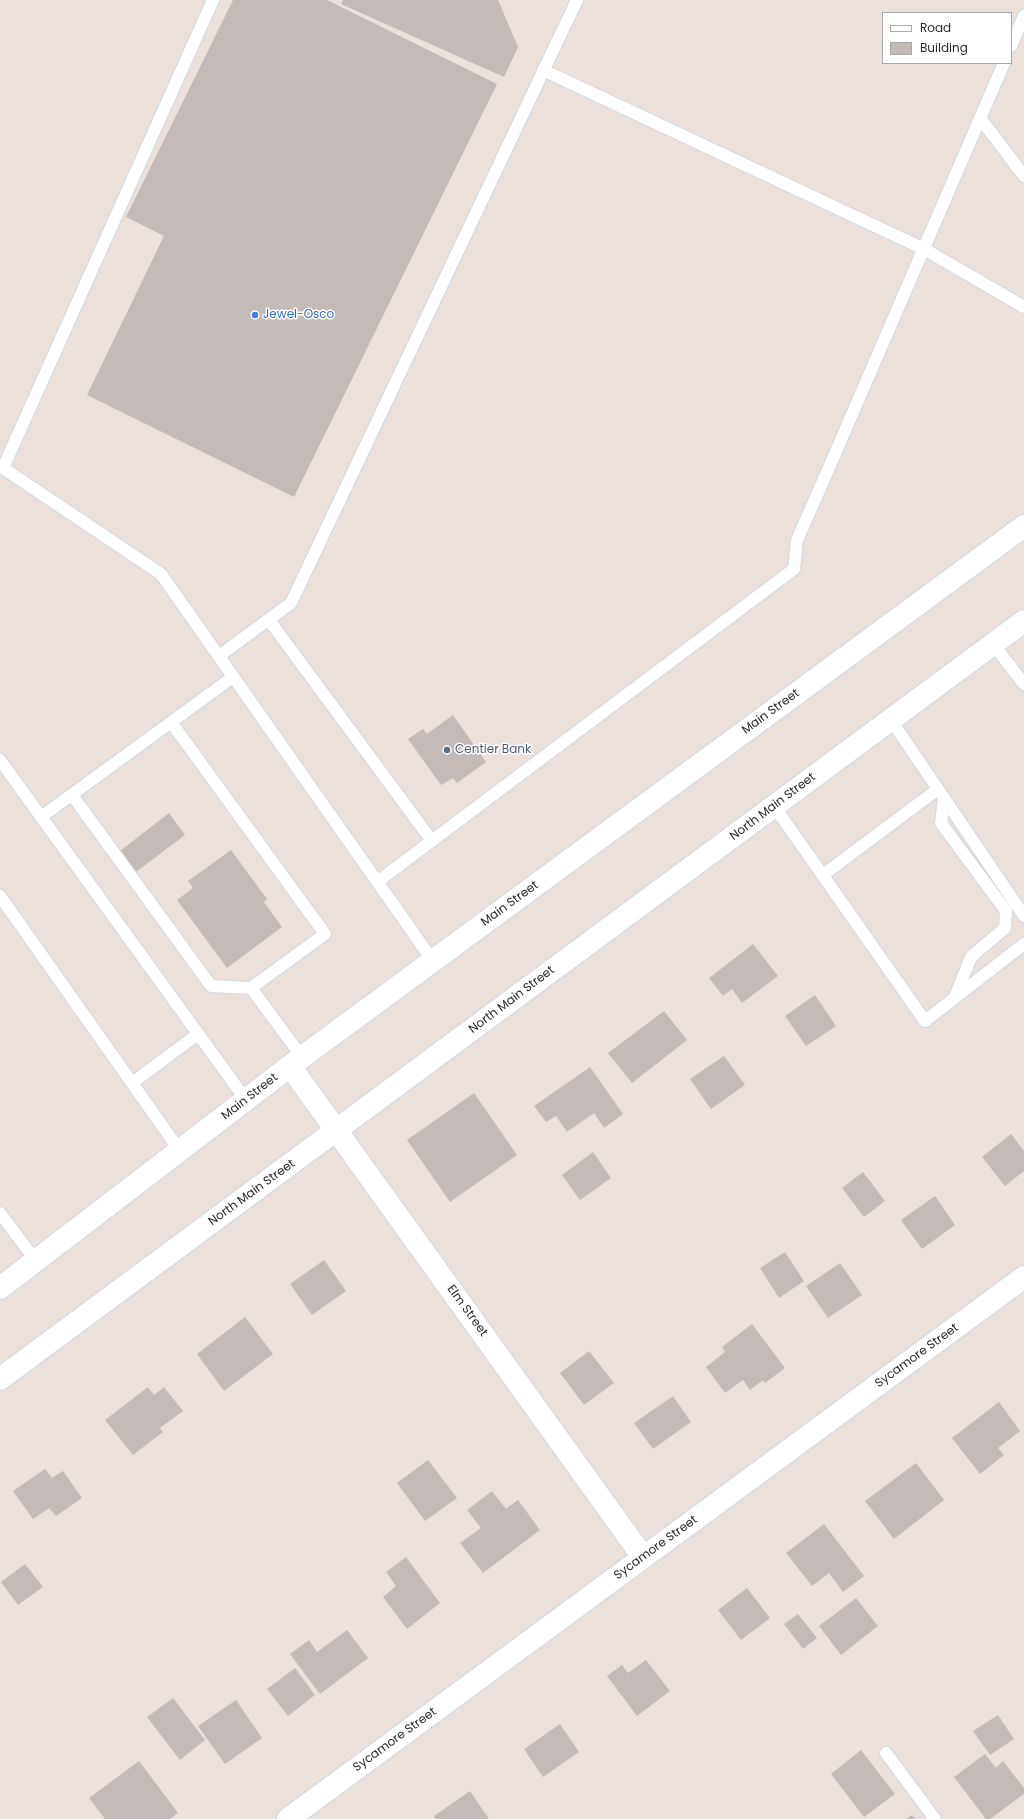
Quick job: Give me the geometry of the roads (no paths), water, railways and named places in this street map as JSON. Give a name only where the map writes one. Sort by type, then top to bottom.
[{"type":"street","name":"Main Street","points":[[0,1288],[296,1062],[1024,526]]},
{"type":"street","name":"North Main Street","points":[[0,1379],[1024,621]]},
{"type":"street","name":"Elm Street","points":[[296,1062],[337,1130],[643,1557]]},
{"type":"street","name":"Sycamore Street","points":[[288,1819],[1024,1277]]},
{"type":"lane","points":[[213,0],[3,468],[161,574],[433,961]]},
{"type":"lane","points":[[219,656],[291,603],[577,0]]},
{"type":"lane","points":[[1012,45],[1020,35],[1024,16]]},
{"type":"lane","points":[[377,882],[794,568],[796,540],[828,470],[1004,64]]},
{"type":"lane","points":[[544,70],[924,249],[1024,307]]},
{"type":"lane","points":[[980,118],[1024,176]]},
{"type":"lane","points":[[269,620],[432,841]]},
{"type":"lane","points":[[993,644],[1024,684]]},
{"type":"lane","points":[[41,817],[233,677]]},
{"type":"lane","points":[[891,720],[1024,916]]},
{"type":"lane","points":[[72,795],[211,986],[251,988],[325,934],[171,722]]},
{"type":"lane","points":[[0,760],[246,1100]]},
{"type":"lane","points":[[823,875],[941,794]]},
{"type":"lane","points":[[941,794],[941,823],[1006,911],[1005,928],[971,957],[954,998]]},
{"type":"lane","points":[[774,806],[925,1021],[1024,944]]},
{"type":"lane","points":[[0,896],[180,1151]]},
{"type":"lane","points":[[251,988],[296,1062]]},
{"type":"lane","points":[[132,1082],[198,1034]]},
{"type":"lane","points":[[0,1213],[36,1261]]},
{"type":"lane","points":[[886,1754],[935,1819]]},
{"type":"place","name":"Jewel-Osco","points":[[255,315]]},
{"type":"place","name":"Centier Bank","points":[[447,750]]}]
